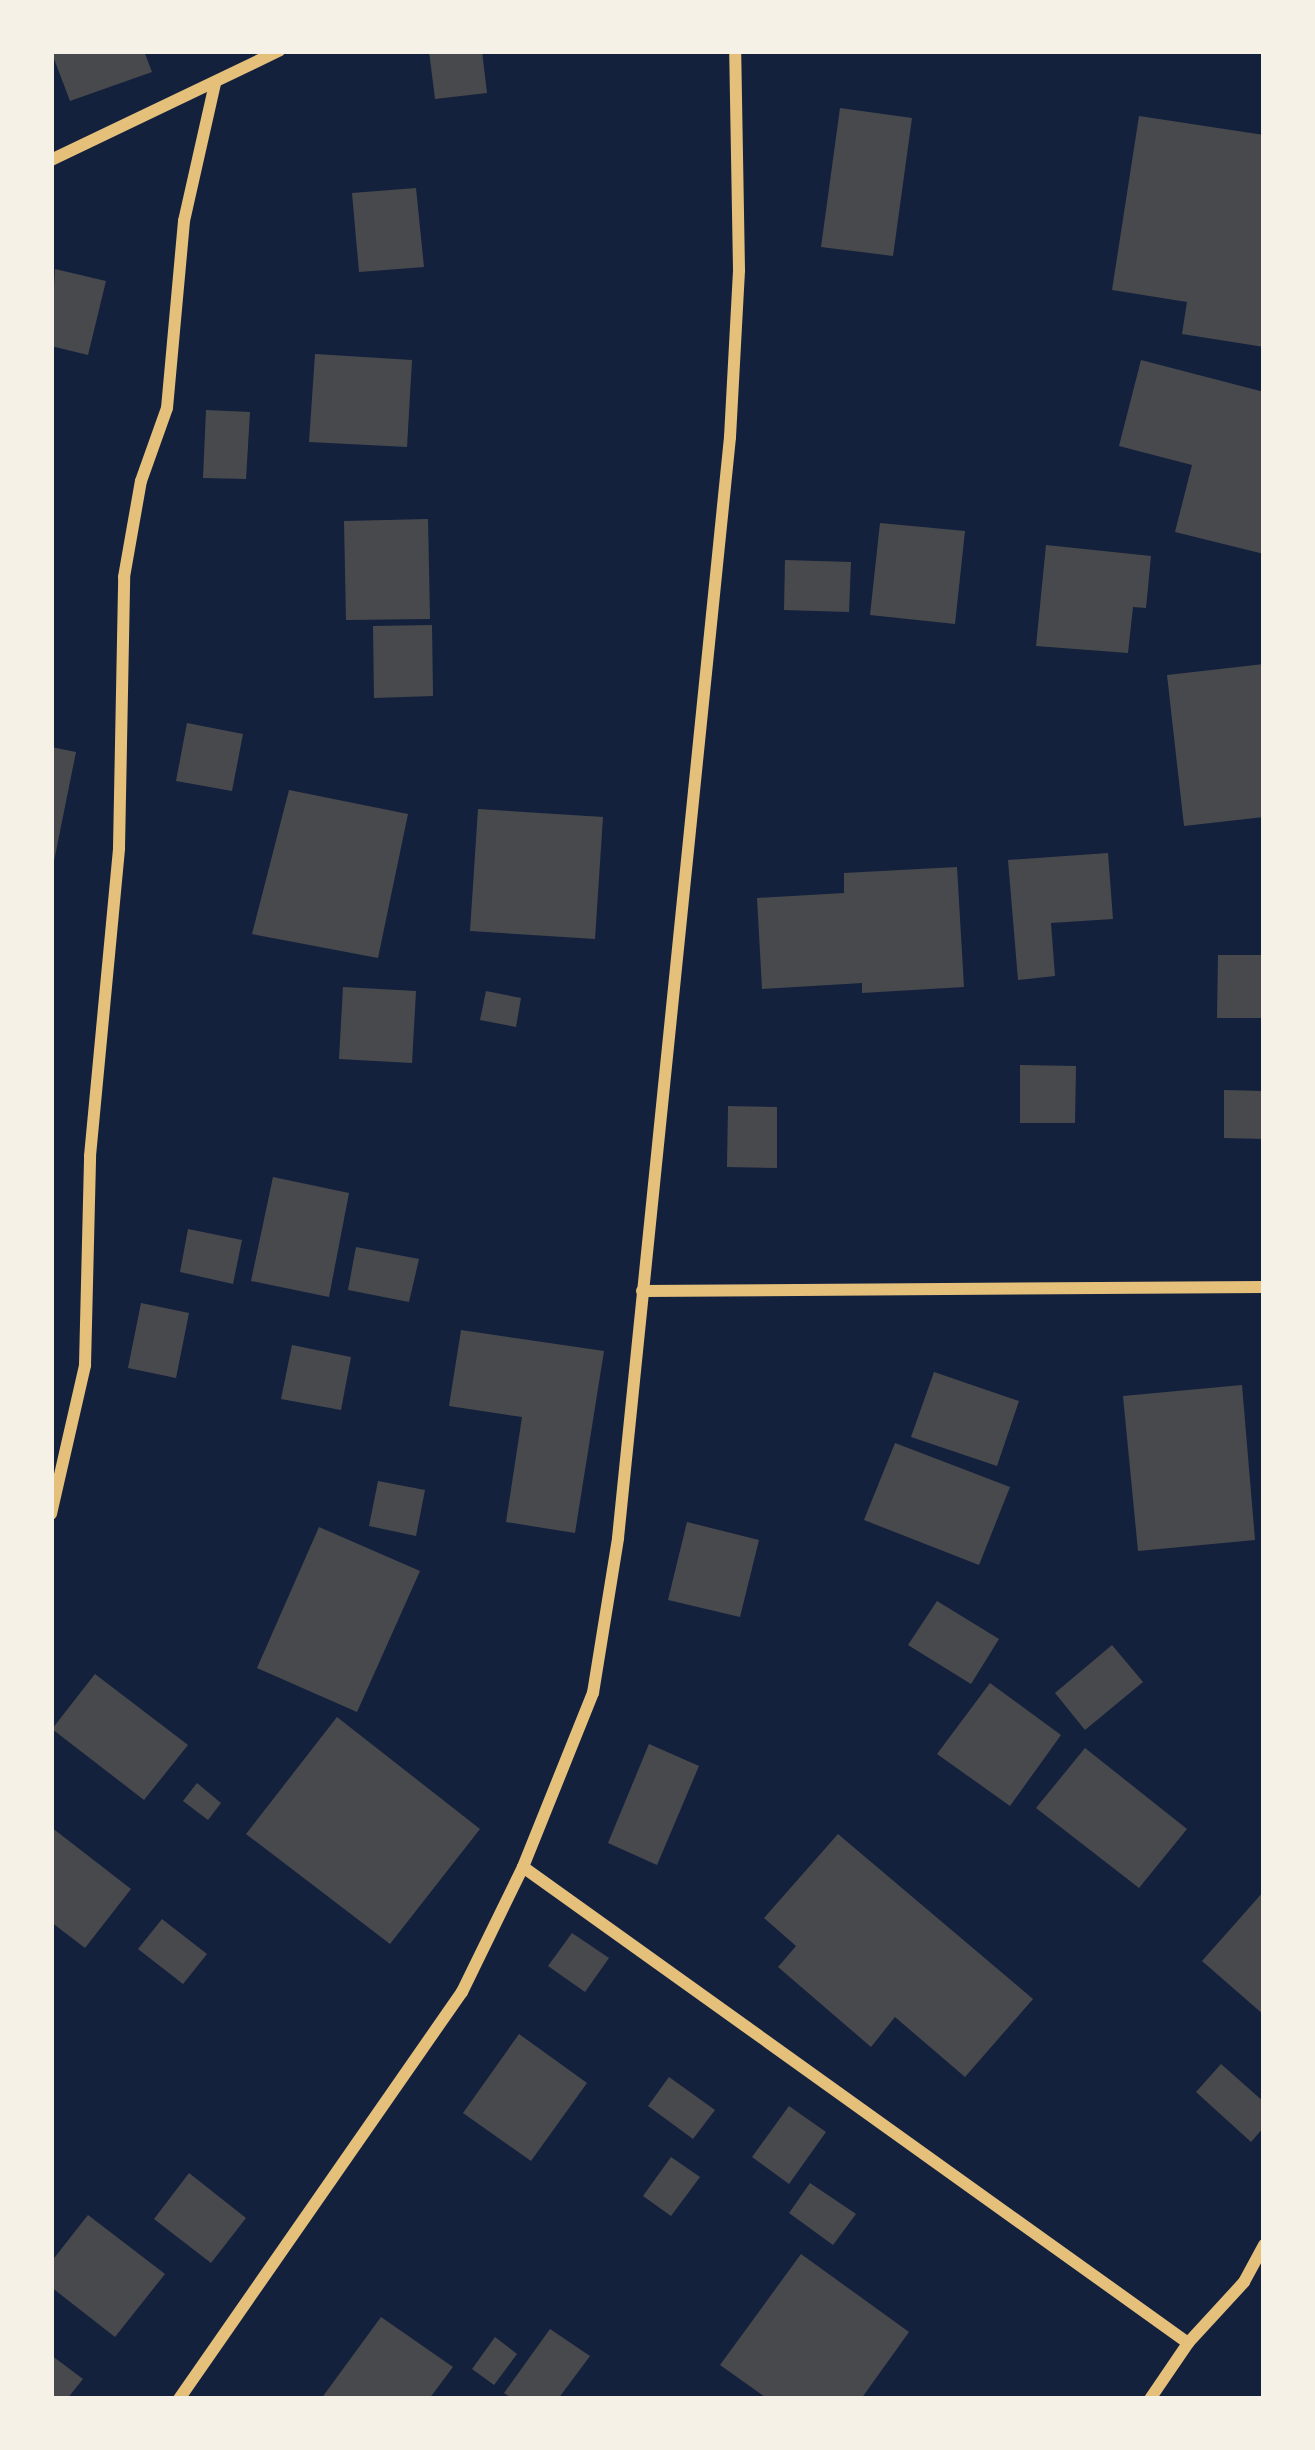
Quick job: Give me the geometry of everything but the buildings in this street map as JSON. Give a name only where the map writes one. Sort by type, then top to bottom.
[{"type":"street","points":[[51,160],[279,51]]},
{"type":"street","points":[[179,2399],[462,1992],[523,1867],[593,1693],[618,1538],[730,437],[739,270],[735,51]]},
{"type":"street","points":[[51,1514],[85,1365],[90,1156],[118,848],[124,577],[141,481],[167,408],[184,221],[215,83]]},
{"type":"street","points":[[642,1291],[1264,1287]]},
{"type":"street","points":[[523,1867],[1188,2343]]},
{"type":"street","points":[[1150,2399],[1188,2343],[1244,2282],[1264,2245]]}]
